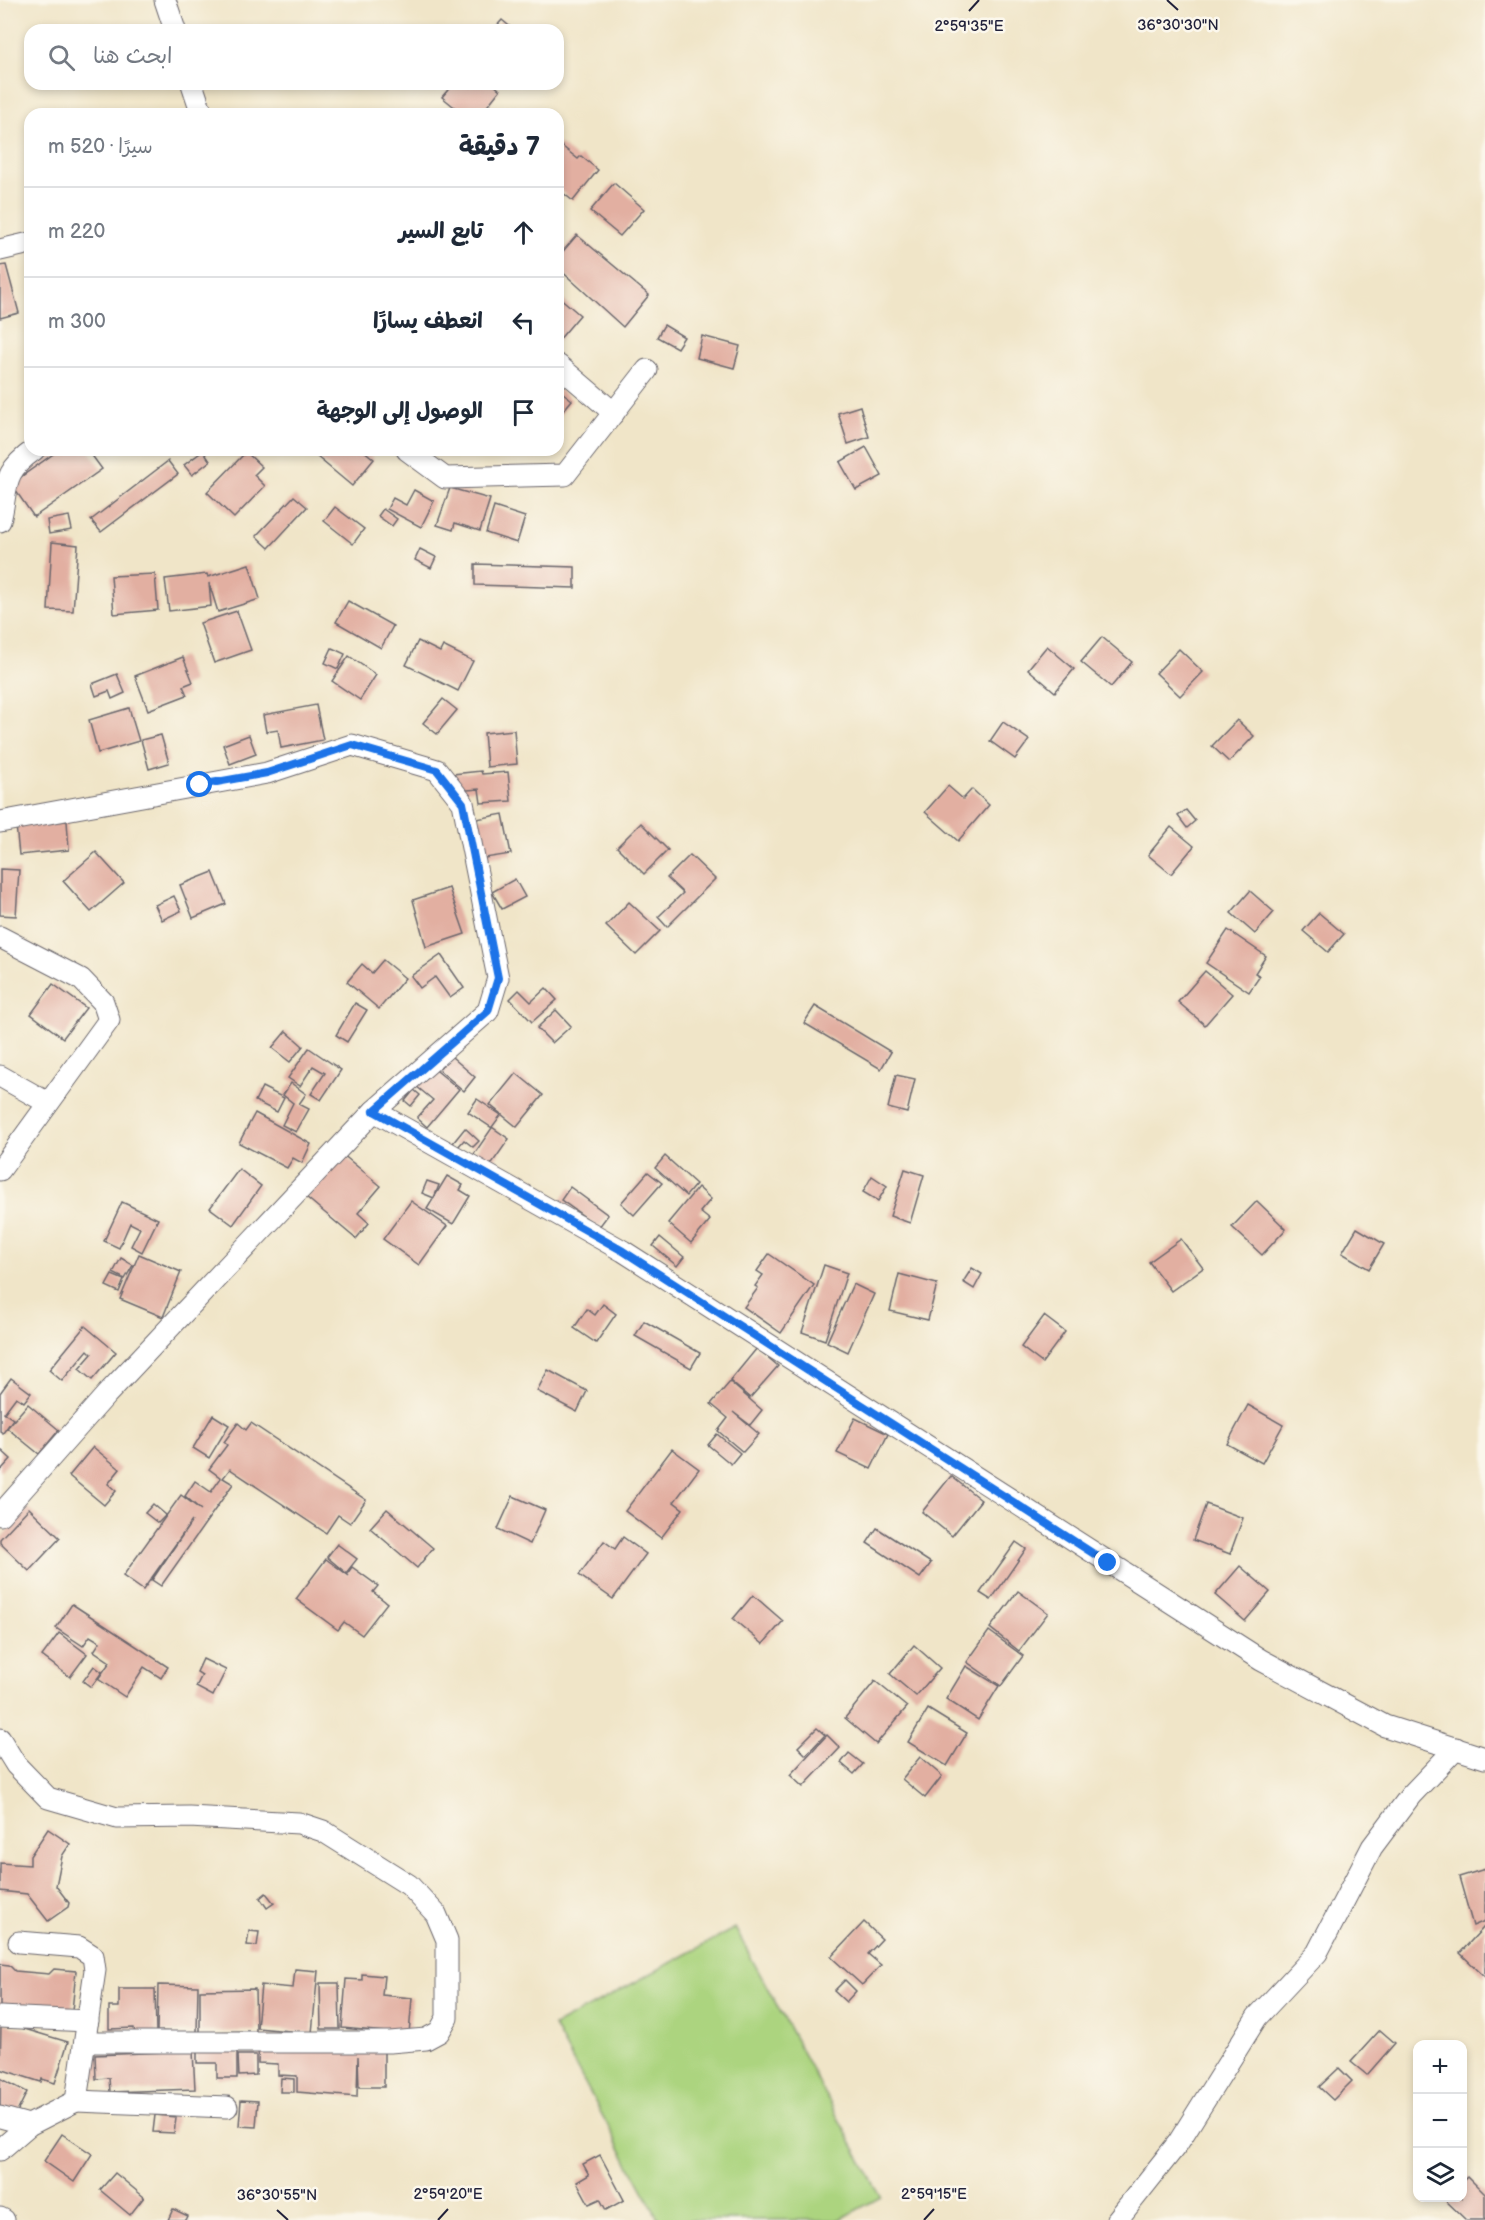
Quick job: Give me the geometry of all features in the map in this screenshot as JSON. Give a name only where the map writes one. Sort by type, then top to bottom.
[{"type":"street","points":[[165,0],[173,24]]},
{"type":"street","points":[[194,90],[200,108]]},
{"type":"street","points":[[0,250],[24,244]]},
{"type":"street","points":[[564,370],[614,413]]},
{"type":"street","points":[[415,456],[445,478],[565,475],[647,370]]},
{"type":"street","points":[[0,521],[3,475],[26,456]]},
{"type":"street","points":[[0,822],[267,773],[352,745],[437,770],[463,803],[498,978],[488,1011],[374,1111],[107,1394],[0,1515]]},
{"type":"street","points":[[0,937],[81,980],[103,1002],[109,1020],[0,1170]]},
{"type":"street","points":[[0,1076],[48,1103]]},
{"type":"street","points":[[374,1111],[623,1251],[1261,1660],[1384,1726],[1485,1758]]},
{"type":"street","points":[[0,1739],[16,1765],[48,1798],[117,1818],[264,1820],[299,1823],[323,1831],[409,1885],[436,1914],[447,1940],[447,2018],[439,2032],[426,2039],[390,2042],[87,2032],[0,2018]]},
{"type":"street","points":[[1117,2220],[1178,2143],[1257,2017],[1317,1953],[1372,1847],[1411,1795],[1456,1748]]},
{"type":"street","points":[[19,1942],[79,1947],[93,1956],[95,1970],[76,2101]]},
{"type":"street","points":[[0,2150],[29,2125],[76,2101],[228,2107]]},
{"type":"street","points":[[0,2117],[29,2125]]},
{"type":"street","points":[[0,2218],[4,2220]]},
{"type":"green space","points":[[735,1928],[881,2197],[838,2220],[659,2220],[554,2026]]},
{"type":"building","points":[[448,90],[500,90],[486,108],[456,108],[442,97]]},
{"type":"building","points":[[564,148],[578,159],[581,156],[598,170],[573,201],[564,194]]},
{"type":"building","points":[[614,183],[644,209],[620,236],[590,211]]},
{"type":"building","points":[[577,235],[649,295],[623,327],[564,273],[564,250]]},
{"type":"building","points":[[6,265],[19,313],[0,318],[0,266]]},
{"type":"building","points":[[564,301],[580,315],[564,334]]},
{"type":"building","points":[[664,325],[684,337],[677,348],[657,337]]},
{"type":"building","points":[[702,336],[740,346],[734,368],[697,358]]},
{"type":"building","points":[[564,394],[572,400],[564,410]]},
{"type":"building","points":[[860,406],[869,437],[848,444],[838,413]]},
{"type":"building","points":[[866,447],[882,476],[856,490],[840,462]]},
{"type":"building","points":[[51,456],[92,456],[102,469],[34,517],[11,484]]},
{"type":"building","points":[[196,456],[206,456],[210,461],[192,475],[184,465]]},
{"type":"building","points":[[242,456],[250,456],[262,467],[254,475],[265,486],[234,518],[207,492]]},
{"type":"building","points":[[316,456],[370,456],[374,459],[352,486]]},
{"type":"building","points":[[168,461],[178,474],[101,532],[91,520]]},
{"type":"building","points":[[450,488],[490,499],[480,531],[455,523],[453,530],[437,525]]},
{"type":"building","points":[[414,490],[434,501],[421,527],[387,509],[393,498],[406,505]]},
{"type":"building","points":[[294,496],[307,507],[269,548],[256,536]]},
{"type":"building","points":[[335,507],[364,529],[353,544],[324,521]]},
{"type":"building","points":[[494,507],[525,517],[517,543],[486,533]]},
{"type":"building","points":[[383,509],[397,519],[392,526],[378,516]]},
{"type":"building","points":[[69,516],[72,530],[49,534],[47,520]]},
{"type":"building","points":[[52,542],[78,545],[73,611],[48,610]]},
{"type":"building","points":[[420,549],[436,557],[431,568],[415,560]]},
{"type":"building","points":[[249,564],[260,599],[218,612],[209,583],[211,606],[169,611],[165,579],[207,574],[208,577]]},
{"type":"building","points":[[475,564],[575,567],[575,588],[475,585]]},
{"type":"building","points":[[155,574],[158,610],[114,614],[111,576]]},
{"type":"building","points":[[348,601],[393,626],[381,648],[336,622]]},
{"type":"building","points":[[237,611],[251,650],[214,663],[200,623]]},
{"type":"building","points":[[1102,637],[1132,662],[1111,687],[1081,662]]},
{"type":"building","points":[[418,641],[440,652],[443,646],[473,661],[458,691],[406,665]]},
{"type":"building","points":[[1047,646],[1074,669],[1055,692],[1028,669]]},
{"type":"building","points":[[332,648],[345,654],[338,669],[325,663]]},
{"type":"building","points":[[1179,649],[1203,672],[1180,696],[1156,673]]},
{"type":"building","points":[[349,656],[376,675],[360,700],[332,681]]},
{"type":"building","points":[[183,657],[193,682],[183,686],[187,695],[148,710],[135,676]]},
{"type":"building","points":[[117,674],[125,693],[112,699],[109,691],[96,696],[92,684]]},
{"type":"building","points":[[443,699],[457,710],[437,734],[423,723]]},
{"type":"building","points":[[316,705],[323,740],[281,748],[278,730],[266,732],[263,715]]},
{"type":"building","points":[[129,708],[139,741],[98,753],[89,720]]},
{"type":"building","points":[[1237,720],[1254,736],[1229,762],[1212,746]]},
{"type":"building","points":[[1003,722],[1029,740],[1015,759],[990,741]]},
{"type":"building","points":[[514,730],[517,764],[487,767],[484,733]]},
{"type":"building","points":[[161,735],[169,763],[149,769],[141,740]]},
{"type":"building","points":[[249,735],[256,754],[230,764],[223,745]]},
{"type":"building","points":[[481,771],[482,774],[508,772],[511,801],[481,803],[479,789],[455,791],[453,774]]},
{"type":"building","points":[[948,786],[963,799],[972,789],[989,805],[958,841],[925,812]]},
{"type":"building","points":[[1186,810],[1195,821],[1187,828],[1178,816]]},
{"type":"building","points":[[503,814],[511,854],[479,859],[471,820]]},
{"type":"building","points":[[67,821],[69,850],[19,855],[16,825]]},
{"type":"building","points":[[641,823],[668,850],[644,874],[617,847]]},
{"type":"building","points":[[1171,827],[1194,846],[1171,874],[1148,855]]},
{"type":"building","points":[[96,852],[124,883],[91,912],[63,881]]},
{"type":"building","points":[[690,855],[715,879],[667,927],[658,917],[683,893],[667,878]]},
{"type":"building","points":[[0,869],[19,870],[16,916],[0,915]]},
{"type":"building","points":[[213,872],[226,904],[193,918],[180,885]]},
{"type":"building","points":[[515,879],[525,897],[502,909],[492,892]]},
{"type":"building","points":[[449,888],[465,934],[426,947],[413,900]]},
{"type":"building","points":[[1250,891],[1274,912],[1255,934],[1231,913]]},
{"type":"building","points":[[174,896],[181,911],[162,920],[155,905]]},
{"type":"building","points":[[629,902],[660,931],[636,955],[606,926]]},
{"type":"building","points":[[1319,913],[1344,934],[1328,952],[1303,931]]},
{"type":"building","points":[[1228,930],[1266,956],[1255,973],[1260,976],[1249,992],[1206,963]]},
{"type":"building","points":[[441,955],[464,988],[450,998],[435,977],[420,988],[411,976]]},
{"type":"building","points":[[383,960],[405,978],[379,1009],[347,982],[362,964],[372,973]]},
{"type":"building","points":[[1205,971],[1232,994],[1205,1025],[1178,1002]]},
{"type":"building","points":[[53,984],[86,1008],[63,1038],[31,1014]]},
{"type":"building","points":[[546,988],[557,1000],[532,1022],[510,999],[519,990],[531,1002]]},
{"type":"building","points":[[355,1003],[367,1010],[347,1042],[336,1035]]},
{"type":"building","points":[[815,1006],[891,1052],[881,1069],[804,1023]]},
{"type":"building","points":[[556,1010],[571,1026],[552,1043],[537,1028]]},
{"type":"building","points":[[286,1031],[303,1046],[290,1062],[272,1048]]},
{"type":"building","points":[[309,1048],[341,1070],[321,1100],[311,1094],[325,1073],[313,1066],[300,1086],[288,1078]]},
{"type":"building","points":[[445,1051],[475,1077],[464,1091],[433,1065]]},
{"type":"building","points":[[432,1067],[459,1089],[427,1127],[417,1118],[433,1100],[416,1086]]},
{"type":"building","points":[[516,1073],[543,1095],[517,1127],[490,1105]]},
{"type":"building","points":[[896,1075],[915,1079],[907,1113],[888,1108]]},
{"type":"building","points":[[291,1083],[306,1094],[299,1104],[309,1109],[296,1132],[282,1125],[293,1103],[283,1095]]},
{"type":"building","points":[[262,1087],[284,1098],[277,1112],[255,1101]]},
{"type":"building","points":[[414,1090],[420,1095],[411,1106],[405,1101]]},
{"type":"building","points":[[477,1099],[501,1115],[492,1127],[509,1139],[488,1169],[472,1157],[492,1128],[468,1112]]},
{"type":"building","points":[[255,1113],[311,1144],[302,1163],[293,1158],[287,1168],[239,1143]]},
{"type":"building","points":[[465,1128],[479,1141],[473,1147],[464,1140],[458,1147],[453,1143]]},
{"type":"building","points":[[342,1154],[381,1186],[358,1213],[369,1223],[356,1239],[306,1197]]},
{"type":"building","points":[[665,1156],[696,1184],[686,1196],[655,1168]]},
{"type":"building","points":[[239,1169],[261,1186],[233,1225],[210,1208]]},
{"type":"building","points":[[905,1169],[924,1175],[910,1223],[890,1216]]},
{"type":"building","points":[[648,1172],[662,1183],[634,1215],[621,1203]]},
{"type":"building","points":[[447,1176],[463,1185],[460,1190],[470,1196],[453,1224],[427,1209]]},
{"type":"building","points":[[872,1176],[887,1186],[878,1201],[863,1192]]},
{"type":"building","points":[[427,1181],[439,1185],[434,1198],[422,1193]]},
{"type":"building","points":[[570,1187],[608,1215],[599,1227],[561,1200]]},
{"type":"building","points":[[698,1187],[711,1199],[700,1212],[710,1220],[691,1243],[668,1223]]},
{"type":"building","points":[[411,1201],[447,1226],[419,1265],[383,1239]]},
{"type":"building","points":[[1257,1201],[1286,1229],[1262,1255],[1232,1227]]},
{"type":"building","points":[[122,1202],[158,1219],[142,1252],[131,1246],[140,1228],[130,1223],[119,1248],[104,1241]]},
{"type":"building","points":[[1357,1228],[1384,1244],[1369,1269],[1342,1253]]},
{"type":"building","points":[[660,1237],[684,1257],[677,1266],[653,1246]]},
{"type":"building","points":[[1181,1239],[1203,1268],[1171,1291],[1149,1262]]},
{"type":"building","points":[[139,1254],[181,1272],[163,1317],[120,1299]]},
{"type":"building","points":[[769,1254],[814,1285],[781,1333],[744,1307],[758,1288],[755,1286],[763,1275],[757,1271]]},
{"type":"building","points":[[121,1258],[133,1265],[125,1279],[113,1273]]},
{"type":"building","points":[[824,1265],[847,1273],[825,1340],[802,1332]]},
{"type":"building","points":[[972,1268],[982,1274],[974,1289],[963,1282]]},
{"type":"building","points":[[899,1274],[937,1284],[928,1320],[890,1311]]},
{"type":"building","points":[[112,1275],[124,1280],[119,1292],[106,1286]]},
{"type":"building","points":[[853,1284],[874,1294],[848,1352],[827,1342]]},
{"type":"building","points":[[603,1304],[616,1314],[596,1343],[574,1328],[587,1309],[595,1315]]},
{"type":"building","points":[[1044,1316],[1065,1332],[1042,1363],[1021,1347]]},
{"type":"building","points":[[644,1321],[700,1353],[691,1368],[635,1336]]},
{"type":"building","points":[[85,1326],[116,1352],[92,1380],[79,1369],[92,1354],[88,1350],[62,1381],[49,1370]]},
{"type":"building","points":[[757,1348],[778,1366],[750,1398],[730,1381]]},
{"type":"building","points":[[548,1370],[587,1391],[577,1412],[537,1391]]},
{"type":"building","points":[[11,1378],[31,1393],[24,1402],[16,1397],[4,1413],[13,1419],[3,1433],[0,1431],[0,1393]]},
{"type":"building","points":[[730,1382],[762,1410],[750,1425],[733,1412],[759,1434],[743,1452],[718,1431],[728,1418],[711,1404]]},
{"type":"building","points":[[28,1404],[59,1430],[39,1454],[7,1428]]},
{"type":"building","points":[[1248,1405],[1283,1425],[1262,1463],[1227,1444]]},
{"type":"building","points":[[213,1415],[229,1425],[209,1458],[193,1448]]},
{"type":"building","points":[[855,1418],[888,1434],[871,1469],[837,1453]]},
{"type":"building","points":[[238,1423],[246,1430],[251,1423],[366,1500],[350,1523],[338,1515],[326,1533],[230,1469],[223,1478],[233,1484],[161,1586],[152,1580],[192,1521],[143,1590],[123,1576],[181,1495],[201,1510],[185,1496],[195,1481],[211,1492],[221,1478],[209,1469],[227,1445],[224,1442]]},
{"type":"building","points":[[717,1434],[740,1453],[731,1464],[708,1445]]},
{"type":"building","points":[[93,1447],[120,1469],[108,1484],[116,1491],[104,1505],[69,1476]]},
{"type":"building","points":[[0,1449],[11,1459],[0,1471]]},
{"type":"building","points":[[672,1449],[699,1469],[674,1502],[683,1509],[661,1538],[625,1511]]},
{"type":"building","points":[[951,1476],[981,1500],[952,1536],[922,1512]]},
{"type":"building","points":[[513,1496],[545,1510],[530,1544],[498,1529]]},
{"type":"building","points":[[153,1504],[166,1515],[158,1523],[145,1513]]},
{"type":"building","points":[[1206,1504],[1243,1518],[1230,1554],[1193,1540]]},
{"type":"building","points":[[29,1508],[60,1538],[29,1571],[0,1543],[0,1539]]},
{"type":"building","points":[[387,1509],[433,1548],[417,1568],[370,1528]]},
{"type":"building","points":[[877,1528],[931,1563],[920,1578],[867,1543]]},
{"type":"building","points":[[623,1537],[646,1554],[613,1599],[579,1575],[604,1541],[615,1549]]},
{"type":"building","points":[[1016,1542],[1026,1549],[991,1600],[980,1593]]},
{"type":"building","points":[[337,1544],[357,1559],[346,1573],[327,1557]]},
{"type":"building","points":[[326,1559],[349,1576],[347,1574],[352,1567],[378,1586],[373,1592],[387,1603],[362,1635],[344,1622],[338,1630],[296,1599]]},
{"type":"building","points":[[1240,1566],[1270,1592],[1245,1621],[1215,1595]]},
{"type":"building","points":[[1018,1591],[1048,1613],[1019,1651],[990,1628]]},
{"type":"building","points":[[753,1595],[783,1621],[763,1644],[733,1619]]},
{"type":"building","points":[[72,1604],[168,1667],[161,1678],[144,1667],[125,1697],[98,1679],[110,1662],[94,1651],[100,1642],[90,1636],[83,1646],[56,1628]]},
{"type":"building","points":[[989,1631],[1023,1656],[1001,1686],[967,1662]]},
{"type":"building","points":[[59,1633],[87,1654],[70,1677],[42,1656]]},
{"type":"building","points":[[914,1645],[940,1668],[916,1696],[890,1674]]},
{"type":"building","points":[[203,1659],[226,1670],[213,1696],[196,1687],[202,1675],[197,1672]]},
{"type":"building","points":[[94,1666],[102,1672],[91,1687],[83,1681]]},
{"type":"building","points":[[966,1666],[999,1686],[978,1720],[946,1699]]},
{"type":"building","points":[[875,1681],[907,1707],[876,1744],[845,1718]]},
{"type":"building","points":[[928,1709],[967,1733],[947,1766],[908,1742]]},
{"type":"building","points":[[817,1728],[825,1735],[806,1755],[798,1747]]},
{"type":"building","points":[[827,1735],[840,1748],[803,1787],[790,1775]]},
{"type":"building","points":[[849,1753],[863,1764],[854,1774],[841,1763]]},
{"type":"building","points":[[920,1757],[942,1776],[925,1798],[902,1779]]},
{"type":"building","points":[[48,1829],[70,1844],[62,1856],[56,1886],[69,1903],[68,1907],[48,1921],[27,1894],[0,1891],[0,1863],[30,1865],[30,1856]]},
{"type":"building","points":[[1485,1869],[1485,1921],[1473,1926],[1459,1877]]},
{"type":"building","points":[[266,1893],[274,1903],[267,1908],[260,1898]]},
{"type":"building","points":[[864,1922],[882,1939],[868,1954],[881,1965],[862,1985],[831,1957]]},
{"type":"building","points":[[1485,1926],[1485,1977],[1460,1953]]},
{"type":"building","points":[[249,1931],[259,1932],[257,1946],[247,1945]]},
{"type":"building","points":[[0,1964],[9,1965],[15,1971],[49,1974],[54,1969],[76,1971],[71,2021],[0,2014]]},
{"type":"building","points":[[295,1969],[318,1971],[312,2033],[257,2028],[261,1985],[293,1988]]},
{"type":"building","points":[[362,1974],[384,1976],[382,1995],[412,1998],[409,2034],[342,2028],[346,1979],[362,1980]]},
{"type":"building","points":[[845,1980],[856,1991],[846,2002],[834,1991]]},
{"type":"building","points":[[320,1983],[339,1983],[340,2029],[321,2029]]},
{"type":"building","points":[[158,1985],[198,1986],[197,2033],[157,2031]]},
{"type":"building","points":[[119,1989],[155,1989],[156,2033],[135,2034],[134,2028],[109,2029],[109,2007],[119,2007]]},
{"type":"building","points":[[255,1989],[256,2031],[200,2032],[200,1990]]},
{"type":"building","points":[[1,2022],[68,2042],[55,2083],[42,2079],[41,2082],[0,2069]]},
{"type":"building","points":[[1380,2030],[1395,2043],[1367,2075],[1351,2062]]},
{"type":"building","points":[[259,2037],[384,2051],[384,2087],[359,2087],[358,2056],[357,2097],[297,2092],[297,2076],[278,2075],[278,2064],[258,2063]]},
{"type":"building","points":[[193,2051],[195,2089],[110,2092],[109,2078],[96,2079],[95,2055]]},
{"type":"building","points":[[197,2051],[237,2051],[237,2078],[217,2078],[217,2063],[197,2063]]},
{"type":"building","points":[[238,2055],[256,2055],[256,2075],[239,2076]]},
{"type":"building","points":[[1339,2068],[1352,2081],[1333,2100],[1319,2087]]},
{"type":"building","points":[[0,2078],[27,2092],[14,2118],[0,2110]]},
{"type":"building","points":[[281,2078],[294,2079],[294,2092],[280,2092]]},
{"type":"building","points":[[241,2100],[258,2101],[256,2127],[239,2126]]},
{"type":"building","points":[[155,2115],[176,2117],[174,2133],[153,2132]]},
{"type":"building","points":[[62,2134],[92,2154],[74,2182],[44,2161]]},
{"type":"building","points":[[600,2155],[624,2200],[606,2210],[600,2199],[589,2204],[577,2182],[589,2175],[583,2164]]},
{"type":"building","points":[[115,2173],[144,2197],[130,2215],[100,2190]]},
{"type":"building","points":[[1467,2176],[1485,2194],[1485,2220],[1466,2220],[1447,2202],[1467,2202]]},
{"type":"building","points":[[173,2209],[188,2216],[186,2220],[168,2220]]},
{"type":"route","points":[[200,785],[267,773],[352,745],[437,770],[463,803],[498,978],[488,1011],[374,1111],[623,1251],[1108,1563]]}]
